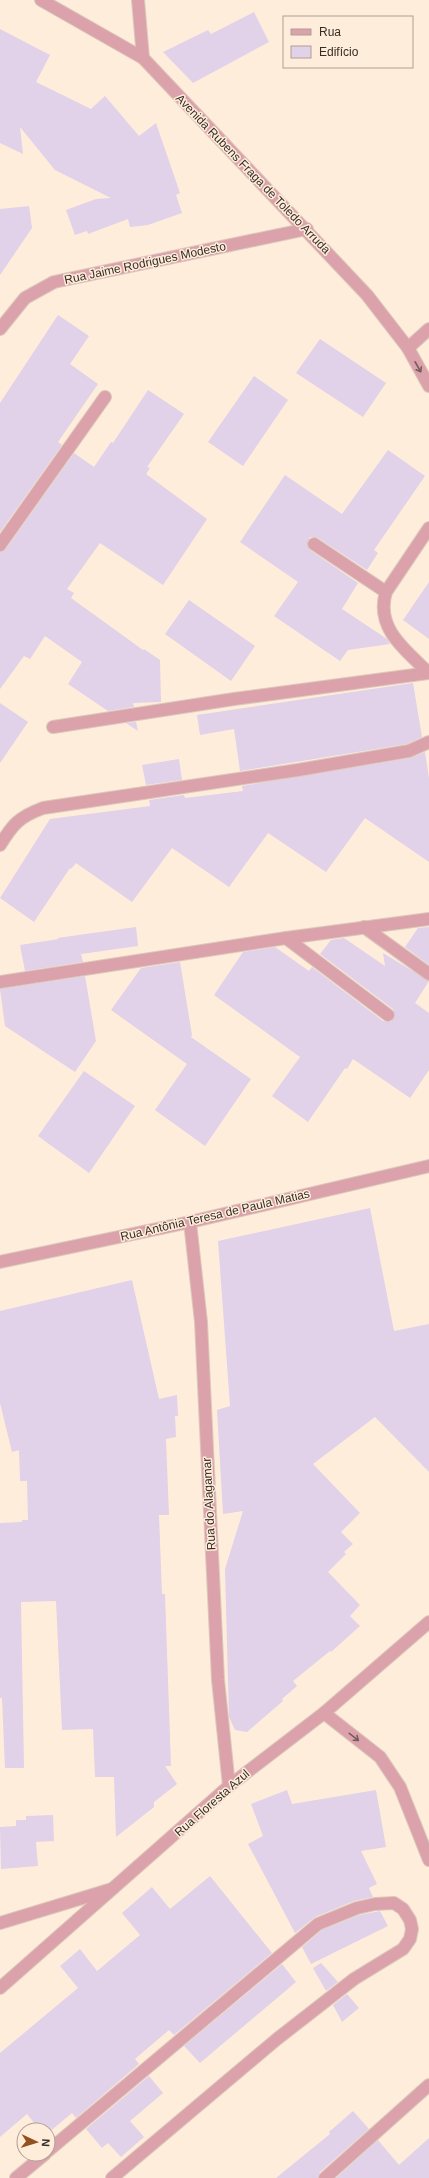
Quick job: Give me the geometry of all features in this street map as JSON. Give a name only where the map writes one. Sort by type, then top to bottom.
[{"type":"street","name":"Avenida Rubens Fraga de Toledo Arruda","points":[[42,0],[143,58],[307,229],[368,295],[408,348],[429,386]]},
{"type":"street","points":[[138,0],[143,58]]},
{"type":"street","name":"Rua Jaime Rodrigues Modesto","points":[[0,329],[24,298],[54,282],[307,229]]},
{"type":"street","points":[[408,348],[429,329]]},
{"type":"street","points":[[0,545],[105,397]]},
{"type":"street","points":[[429,528],[386,592],[383,602],[383,616],[394,639],[429,673]]},
{"type":"street","points":[[314,544],[386,592]]},
{"type":"street","points":[[53,727],[242,698],[429,673]]},
{"type":"street","points":[[0,845],[9,831],[24,816],[43,808],[291,771],[402,752],[429,742]]},
{"type":"street","points":[[0,982],[286,938],[429,919]]},
{"type":"street","points":[[364,927],[429,974]]},
{"type":"street","points":[[286,938],[388,1015]]},
{"type":"street","name":"Rua Antônia Teresa de Paula Matias","points":[[0,1262],[190,1222],[429,1166]]},
{"type":"street","name":"Rua do Alagamar","points":[[190,1222],[201,1322],[218,1680],[229,1786]]},
{"type":"street","name":"Rua Floresta Azul","points":[[0,1988],[229,1786],[324,1713],[429,1622]]},
{"type":"street","points":[[324,1713],[380,1757],[400,1787],[429,1860]]},
{"type":"street","points":[[0,1923],[116,1887]]},
{"type":"street","points":[[56,2144],[318,1924],[357,1908],[375,1904],[394,1903],[403,1909],[410,1920],[412,1929],[410,1939],[403,1949],[354,1979],[277,2039],[112,2178]]},
{"type":"street","points":[[326,2178],[429,2085]]},
{"type":"street","points":[[16,2178],[35,2162]]},
{"type":"building","points":[[254,12],[269,42],[193,83],[163,52],[208,30],[211,34]]},
{"type":"building","points":[[0,29],[50,55],[36,82],[91,109],[105,96],[139,136],[156,123],[180,193],[176,195],[182,213],[148,225],[130,227],[128,219],[88,234],[87,231],[75,235],[66,210],[96,199],[111,198],[55,170],[20,127],[23,154],[0,143]]},
{"type":"building","points":[[29,206],[32,228],[0,275],[0,209]]},
{"type":"building","points":[[58,315],[89,336],[70,364],[98,384],[58,442],[62,445],[0,532],[0,403]]},
{"type":"building","points":[[320,339],[386,383],[363,417],[296,373]]},
{"type":"building","points":[[254,376],[288,400],[243,466],[208,442]]},
{"type":"building","points":[[148,390],[184,414],[147,467],[150,468],[146,474],[207,519],[163,585],[100,543],[67,589],[74,593],[71,598],[143,650],[144,649],[160,660],[161,702],[133,703],[134,707],[108,711],[68,684],[82,662],[45,636],[30,659],[24,656],[0,689],[0,552],[6,549],[74,453],[94,467],[111,442],[113,443]]},
{"type":"building","points":[[388,450],[425,476],[374,550],[378,553],[367,570],[318,538],[310,537],[307,543],[310,550],[358,583],[342,609],[387,639],[390,644],[348,650],[340,661],[274,616],[298,582],[240,542],[285,475],[342,514]]},
{"type":"building","points":[[429,582],[429,639],[403,620]]},
{"type":"building","points":[[189,600],[255,646],[231,681],[165,634]]},
{"type":"building","points":[[413,683],[422,737],[407,744],[240,771],[234,729],[200,735],[197,715]]},
{"type":"building","points":[[0,703],[28,722],[0,763]]},
{"type":"building","points":[[136,722],[138,731],[126,723]]},
{"type":"building","points":[[425,752],[429,778],[429,862],[365,818],[326,872],[268,833],[229,887],[172,848],[132,902],[76,863],[71,869],[70,868],[34,922],[0,898],[50,819],[150,806],[149,800],[184,795],[185,798],[243,791],[242,786],[410,758]]},
{"type":"building","points":[[179,759],[182,780],[146,785],[142,765]]},
{"type":"building","points":[[136,927],[138,946],[81,954],[83,962],[25,971],[20,945],[59,939],[57,938]]},
{"type":"building","points":[[429,927],[429,965],[405,947],[418,928]]},
{"type":"building","points":[[344,938],[385,966],[383,953],[429,981],[415,1003],[429,1013],[429,1070],[410,1098],[353,1059],[347,1069],[345,1068],[308,1122],[272,1096],[300,1057],[214,995],[243,952],[275,947],[309,971],[312,967],[383,1021],[391,1022],[395,1016],[393,1009],[320,954],[331,940]]},
{"type":"building","points":[[180,962],[192,1035],[191,1037],[251,1079],[205,1146],[155,1110],[187,1064],[111,1010],[141,968]]},
{"type":"building","points":[[85,976],[96,1041],[75,1072],[5,1026],[0,989]]},
{"type":"building","points":[[84,1071],[135,1106],[89,1173],[38,1136]]},
{"type":"building","points":[[370,1208],[394,1331],[429,1324],[429,1472],[375,1417],[313,1464],[360,1513],[341,1532],[353,1544],[344,1552],[346,1554],[328,1572],[360,1605],[350,1616],[360,1626],[331,1652],[330,1651],[293,1681],[297,1686],[282,1699],[283,1701],[247,1732],[235,1730],[229,1717],[225,1569],[243,1511],[223,1514],[217,1410],[230,1406],[218,1241]]},
{"type":"building","points":[[132,1280],[159,1399],[177,1395],[178,1416],[175,1416],[176,1437],[166,1439],[169,1515],[159,1515],[162,1594],[165,1594],[171,1766],[165,1766],[177,1784],[154,1802],[154,1807],[116,1837],[114,1777],[95,1777],[93,1729],[62,1730],[56,1601],[21,1602],[24,1768],[5,1768],[2,1698],[0,1698],[0,1523],[22,1522],[22,1520],[28,1520],[27,1481],[20,1481],[19,1450],[12,1452],[0,1403],[0,1311]]},
{"type":"building","points":[[287,1790],[292,1804],[376,1790],[386,1847],[361,1851],[377,1884],[369,1888],[373,1897],[354,1901],[315,1917],[295,1933],[248,1844],[263,1836],[251,1804]]},
{"type":"building","points":[[53,1815],[54,1841],[36,1842],[38,1866],[1,1869],[0,1827],[16,1826],[16,1820],[26,1820],[26,1816]]},
{"type":"building","points":[[210,1876],[272,1953],[174,2035],[169,2030],[135,2059],[139,2064],[76,2118],[72,2113],[56,2126],[56,2122],[34,2122],[27,2114],[0,2137],[0,2053],[78,1988],[60,1966],[80,1949],[97,1971],[140,1935],[122,1913],[152,1887],[170,1909]]},
{"type":"building","points":[[380,1911],[388,1926],[311,1964],[302,1947],[322,1930],[359,1915]]},
{"type":"building","points":[[321,1963],[338,1982],[326,1991],[313,1968]]},
{"type":"building","points":[[282,1964],[296,1982],[200,2063],[184,2046]]},
{"type":"building","points":[[347,1994],[359,2008],[342,2022],[333,2005]]},
{"type":"building","points":[[149,2076],[163,2093],[130,2121],[144,2137],[121,2157],[108,2143],[102,2148],[86,2129]]},
{"type":"building","points":[[353,2111],[369,2129],[320,2172],[318,2178],[276,2178],[330,2134],[329,2132]]},
{"type":"building","points":[[429,2138],[429,2178],[336,2178],[378,2140],[399,2165]]}]
